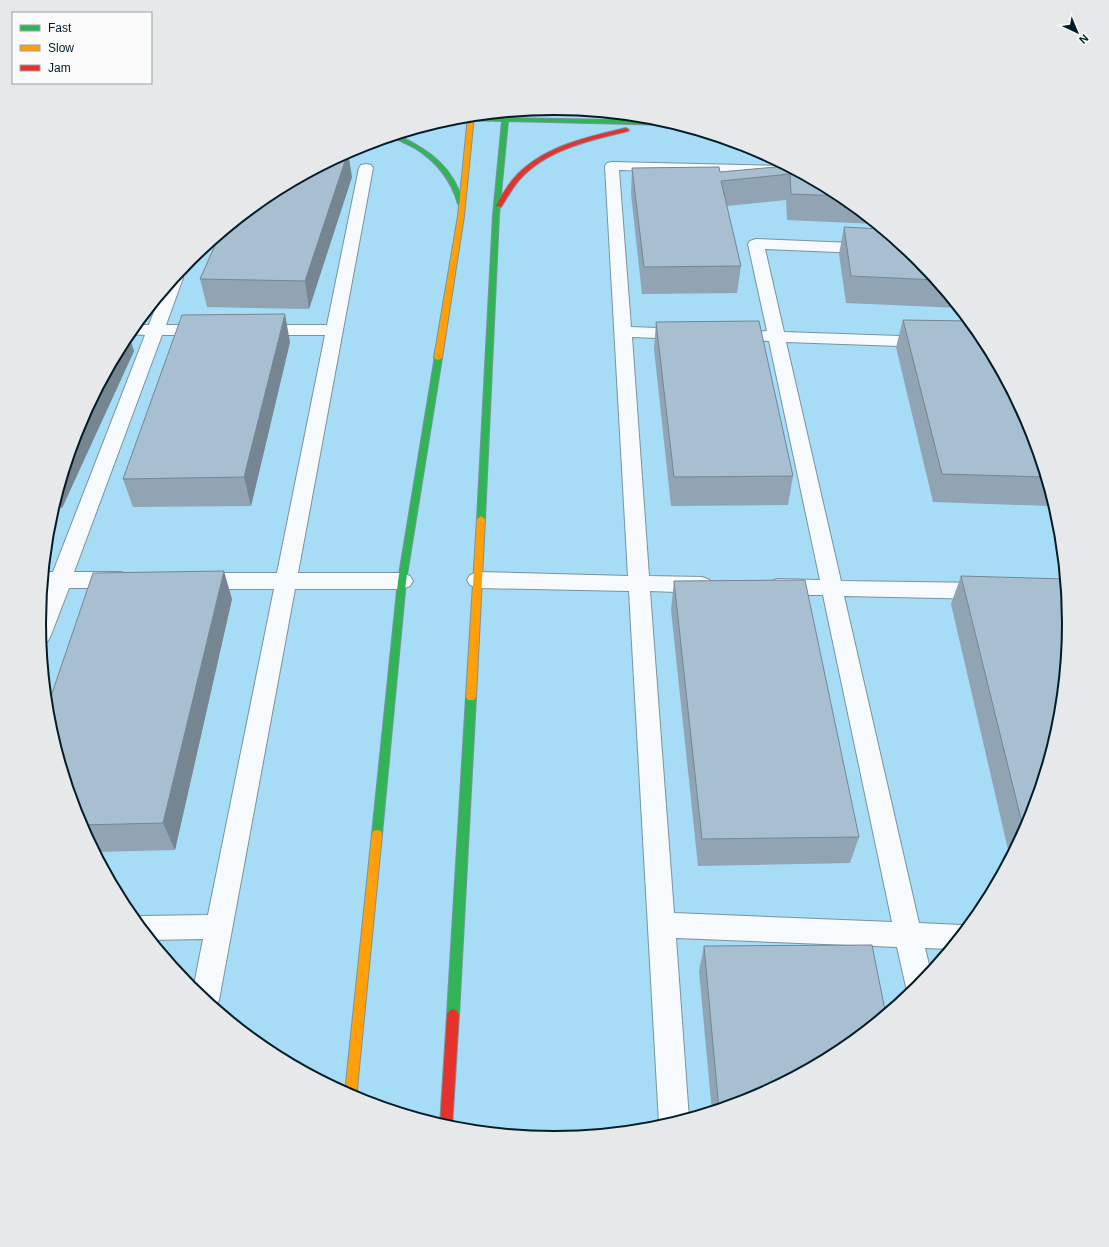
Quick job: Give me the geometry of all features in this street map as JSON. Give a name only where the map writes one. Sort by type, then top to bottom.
[{"type":"street","points":[[516,116],[634,121]]},
{"type":"street","points":[[446,1120],[478,580],[496,215],[506,117]]},
{"type":"street","points":[[352,1089],[402,581],[461,216],[470,122]]},
{"type":"street","points":[[496,215],[502,200],[511,185],[540,161],[581,141],[633,128],[657,126]]},
{"type":"street","points":[[401,139],[426,152],[449,174],[457,188],[461,201],[461,216]]},
{"type":"street","points":[[674,1118],[612,166],[786,171]]},
{"type":"street","points":[[206,994],[366,168]]},
{"type":"street","points":[[899,250],[756,244],[918,979]]},
{"type":"street","points":[[47,605],[52,580],[170,290]]},
{"type":"street","points":[[140,330],[335,330]]},
{"type":"street","points":[[622,332],[699,334]]},
{"type":"street","points":[[746,336],[948,342]]},
{"type":"street","points":[[52,580],[138,580]]},
{"type":"street","points":[[478,580],[724,586]]},
{"type":"street","points":[[177,581],[402,581]]},
{"type":"street","points":[[755,586],[1005,592]]},
{"type":"street","points":[[661,925],[955,937]]},
{"type":"street","points":[[147,928],[219,927]]},
{"type":"shaded area","points":[[554,115],[588,116],[621,119],[686,132],[718,142],[779,167],[809,183],[864,220],[890,241],[937,288],[958,314],[995,369],[1011,399],[1036,460],[1046,492],[1059,557],[1062,590],[1062,657],[1059,690],[1046,755],[1036,787],[1011,848],[995,878],[958,933],[937,959],[890,1006],[864,1027],[809,1064],[779,1080],[718,1105],[686,1115],[621,1128],[588,1131],[521,1131],[488,1128],[423,1115],[391,1105],[330,1080],[300,1064],[245,1027],[219,1006],[172,959],[151,933],[114,878],[98,848],[73,787],[63,755],[50,690],[46,624],[47,590],[50,557],[63,492],[73,460],[98,399],[114,369],[151,314],[172,288],[219,241],[245,220],[300,183],[330,167],[391,142],[423,132],[488,119]]},
{"type":"building","points":[[345,160],[305,281],[200,279],[215,245],[219,241],[245,220],[300,183]]},
{"type":"building","points":[[719,167],[720,172],[778,167],[828,195],[791,194],[790,174],[721,181],[741,266],[644,267],[632,168]]},
{"type":"building","points":[[844,227],[875,229],[890,241],[929,280],[851,276]]},
{"type":"building","points":[[285,314],[244,477],[123,479],[182,315]]},
{"type":"building","points":[[903,320],[963,321],[995,369],[1011,399],[1024,429],[1041,477],[942,474]]},
{"type":"building","points":[[759,321],[793,476],[674,477],[656,322]]},
{"type":"building","points":[[224,571],[163,823],[88,825],[73,787],[63,755],[51,696],[93,573]]},
{"type":"building","points":[[961,576],[1061,579],[1063,624],[1059,690],[1046,755],[1036,787],[1022,823]]},
{"type":"building","points":[[805,580],[859,837],[702,839],[674,581]]},
{"type":"building","points":[[872,945],[885,1010],[864,1027],[809,1064],[779,1080],[719,1105],[704,946]]},
{"type":"traffic: fast","points":[[481,519],[496,215],[506,117]]},
{"type":"traffic: fast","points":[[490,119],[639,122]]},
{"type":"traffic: fast","points":[[401,139],[428,154],[445,170],[452,180],[461,204]]},
{"type":"traffic: fast","points":[[377,834],[402,581],[438,358]]},
{"type":"traffic: fast","points":[[453,1015],[471,697]]},
{"type":"traffic: slow","points":[[438,358],[461,216],[470,122]]},
{"type":"traffic: slow","points":[[471,697],[481,519]]},
{"type":"traffic: slow","points":[[352,1089],[377,834]]},
{"type":"traffic: jam","points":[[499,206],[507,192],[519,177],[531,166],[546,157],[577,143],[626,130]]},
{"type":"traffic: jam","points":[[446,1120],[453,1015]]}]
